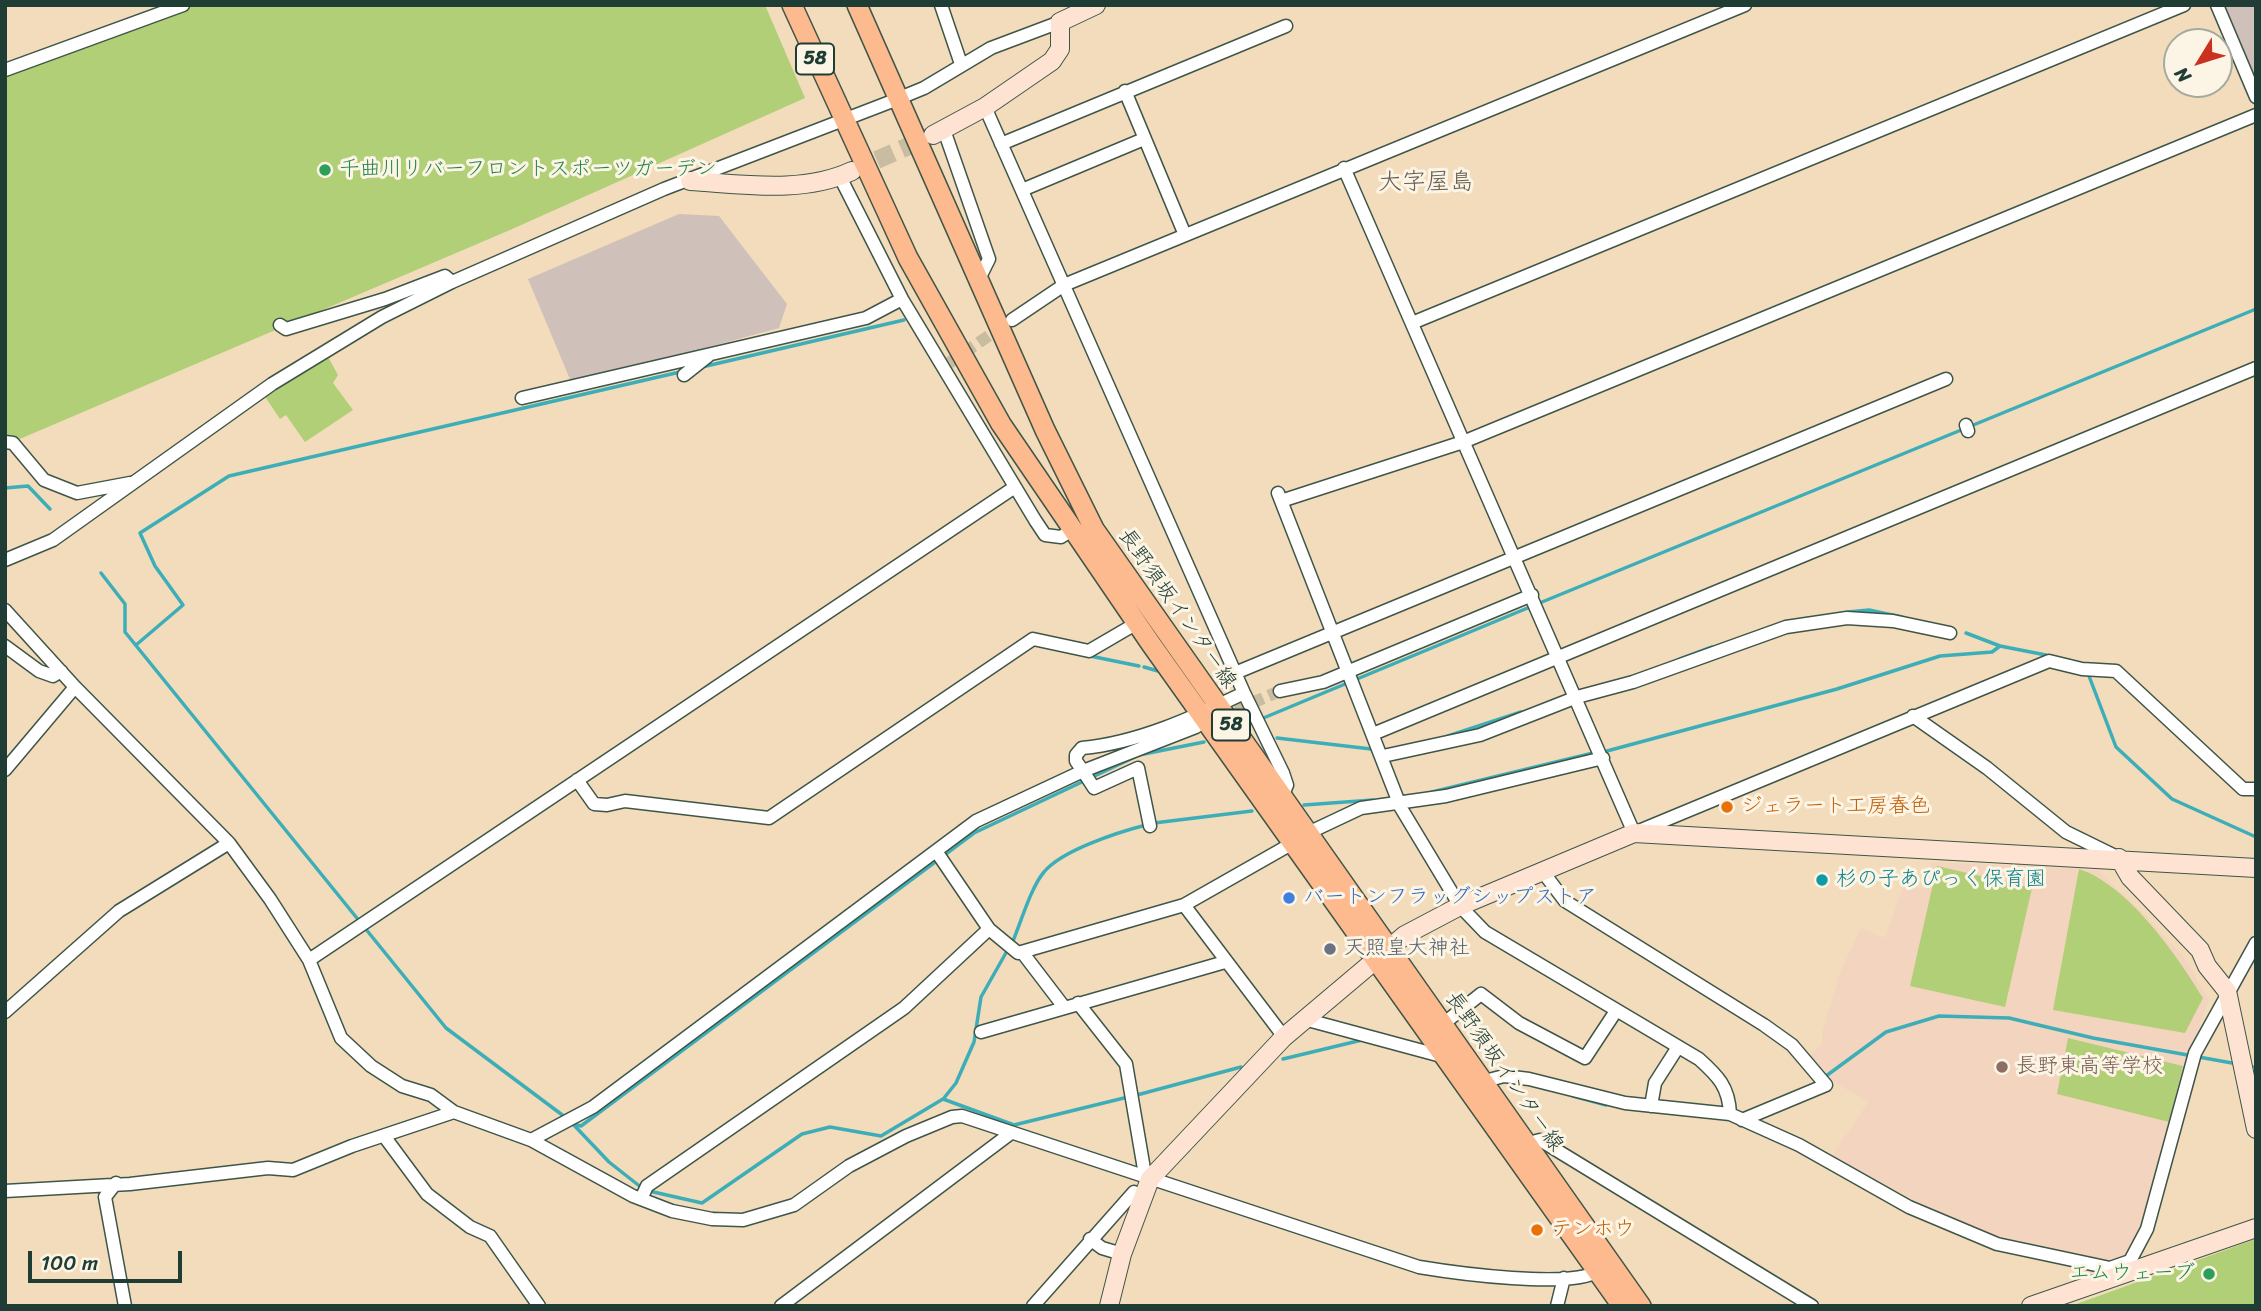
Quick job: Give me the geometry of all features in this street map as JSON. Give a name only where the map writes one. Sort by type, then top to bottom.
[{"type":"main road","name":"長野須坂インター線","points":[[792,5],[841,117],[908,258],[1001,424],[1137,623],[1301,838],[1382,955],[1446,1057],[1622,1306]]},
{"type":"main road","name":"長野須坂インター線","points":[[857,5],[1045,430],[1094,529],[1205,715],[1282,796],[1301,838]]},
{"type":"main road","name":"長野須坂インター線","points":[[1382,955],[1443,1024],[1481,1082],[1641,1306]]},
{"type":"street","points":[[5,71],[183,5]]},
{"type":"street","points":[[941,5],[961,64]]},
{"type":"street","points":[[5,560],[53,540],[272,384],[382,317],[452,282],[897,93],[924,88],[991,48],[1096,5]]},
{"type":"street","points":[[1012,320],[1064,285],[1745,5]]},
{"type":"street","points":[[1412,323],[2184,5]]},
{"type":"street","points":[[2217,5],[2256,97]]},
{"type":"street","points":[[979,279],[989,258],[939,132],[985,107],[1052,61],[1060,50],[1060,22]]},
{"type":"street","points":[[1001,144],[1286,26]]},
{"type":"street","points":[[1125,91],[1185,234]]},
{"type":"street","points":[[985,107],[1287,785],[1282,796]]},
{"type":"street","points":[[1730,1114],[1730,1096],[1721,1079],[1699,1059],[1485,932],[1460,906],[1399,802],[1383,756],[1330,631],[1280,497],[1463,442],[2256,115]]},
{"type":"street","points":[[1022,190],[1144,139]]},
{"type":"street","points":[[1344,168],[1577,697],[1634,833]]},
{"type":"street","points":[[690,181],[794,185],[846,174],[902,299],[1045,535],[1061,537],[1072,530]]},
{"type":"street","points":[[279,326],[285,329],[356,309],[445,276],[452,282]]},
{"type":"street","points":[[522,398],[866,318],[902,299]]},
{"type":"street","points":[[684,374],[711,354]]},
{"type":"street","points":[[1373,734],[2256,368]]},
{"type":"street","points":[[1235,673],[1330,631],[1945,379]]},
{"type":"street","points":[[5,442],[13,443],[44,480],[77,493],[134,482]]},
{"type":"street","points":[[309,960],[1015,487]]},
{"type":"street","points":[[1280,691],[1351,679],[1532,596]]},
{"type":"street","points":[[5,610],[75,687],[229,843],[309,960],[341,1038],[353,1051],[388,1077],[432,1095],[454,1112],[531,1140],[643,1193],[672,1211],[712,1219],[743,1220],[794,1205],[849,1166],[952,1117],[962,1116],[1147,1174],[1419,1267],[1471,1275],[1564,1278],[1584,1278],[1598,1271]]},
{"type":"street","points":[[1383,756],[1480,735],[1577,697],[1633,682],[1787,626],[1847,618],[1893,621],[1950,633]]},
{"type":"street","points":[[577,780],[594,804],[607,806],[625,801],[769,818],[1033,639],[1089,651],[1137,623]]},
{"type":"street","points":[[5,646],[39,671],[53,676],[61,671]]},
{"type":"street","points":[[1109,1306],[1147,1174],[1304,1019],[1405,935],[1460,906],[2049,661],[2082,669],[2116,671],[2243,789],[2256,789]]},
{"type":"street","points":[[5,770],[75,687]]},
{"type":"street","points":[[531,1140],[604,1099],[940,857],[976,821],[1087,777],[1244,693]]},
{"type":"street","points":[[1149,824],[1138,768],[1094,788],[1076,761],[1076,755],[1082,748],[1109,746],[1205,715]]},
{"type":"street","points":[[1913,716],[1987,768],[2066,832],[2119,858],[2130,877],[2200,950],[2207,966],[2227,990],[2249,1062],[2256,1129]]},
{"type":"street","points":[[940,857],[989,929],[1018,953],[1184,905],[1301,838],[1360,808],[1446,796],[1603,758]]},
{"type":"street","points":[[1634,833],[2119,858],[2256,868]]},
{"type":"street","points":[[5,1013],[120,911],[229,843]]},
{"type":"street","points":[[1543,872],[1565,901],[1751,1016],[1792,1045],[1826,1085],[1742,1120]]},
{"type":"street","points":[[1184,905],[1284,1037]]},
{"type":"street","points":[[643,1193],[904,1008],[989,929]]},
{"type":"street","points":[[1481,1082],[1504,1076],[1529,1079],[1604,1099],[1730,1114],[1798,1145],[1909,1207],[1997,1244],[2113,1272],[2130,1261],[2147,1229],[2194,1056],[2227,990],[2256,943]]},
{"type":"street","points":[[1022,952],[1064,1007]]},
{"type":"street","points":[[981,1032],[1225,962]]},
{"type":"street","points":[[1443,1024],[1481,994],[1519,1023],[1585,1058],[1616,1010]]},
{"type":"street","points":[[1078,1003],[1126,1064],[1147,1174]]},
{"type":"street","points":[[1304,1019],[1446,1057]]},
{"type":"street","points":[[1651,1106],[1655,1083],[1678,1047]]},
{"type":"street","points":[[5,1191],[204,1177],[268,1168],[293,1170],[454,1112]]},
{"type":"street","points":[[781,1306],[1011,1133]]},
{"type":"street","points":[[384,1136],[427,1194],[470,1227],[490,1236],[539,1306]]},
{"type":"street","points":[[1525,1144],[1540,1140],[1812,1306]]},
{"type":"street","points":[[116,1183],[105,1197],[125,1306]]},
{"type":"street","points":[[1032,1306],[1134,1192]]},
{"type":"street","points":[[2031,1306],[2113,1272],[2256,1228]]},
{"type":"street","points":[[1090,1239],[1102,1248],[1122,1254]]},
{"type":"street","points":[[1557,1306],[1564,1278]]},
{"type":"shaded area","points":[[2220,5],[2256,5],[2256,87],[2233,35],[2233,28],[2230,28]]},
{"type":"shaded area","points":[[679,214],[719,216],[787,304],[779,328],[572,384],[528,279]]},
{"type":"shaded area","name":"長野東高等学校","points":[[1930,862],[2098,870],[2185,959],[2209,1000],[2191,1050],[2143,1227],[2128,1259],[2115,1262],[2091,1260],[1998,1240],[1940,1214],[1832,1156],[1869,1101],[1831,1081],[1809,1056],[1822,1044],[1822,1033],[1841,971],[1861,928],[1885,938],[1903,887],[1929,888]]},
{"type":"green space","name":"千曲川リバーフロントスポーツガーデン","points":[[195,5],[765,5],[805,98],[510,230],[15,441],[5,439],[5,74]]},
{"type":"green space","points":[[327,355],[338,375],[333,383],[353,410],[305,442],[286,415],[280,419],[264,395]]},
{"type":"green space","points":[[1937,866],[2032,888],[2005,1007],[1910,986]]},
{"type":"green space","points":[[2079,869],[2097,877],[2115,890],[2150,923],[2203,998],[2185,1033],[2053,1010]]},
{"type":"green space","points":[[2068,1038],[2183,1066],[2169,1122],[2057,1094]]},
{"type":"green space","name":"エムウェーブ","points":[[2256,1239],[2256,1306],[2071,1306]]},
{"type":"waterway","points":[[1542,602],[2256,309]]},
{"type":"waterway","points":[[702,367],[904,320]]},
{"type":"waterway","points":[[136,645],[183,605],[155,566],[140,533],[229,476],[680,372]]},
{"type":"waterway","points":[[5,488],[28,486],[50,509]]},
{"type":"waterway","points":[[101,573],[125,604],[125,632],[446,1028],[565,1117]]},
{"type":"waterway","points":[[1249,724],[1530,607]]},
{"type":"waterway","points":[[1848,612],[1869,610],[1902,617]]},
{"type":"waterway","points":[[1966,633],[2000,646],[2046,655]]},
{"type":"waterway","points":[[1607,751],[1837,689],[1940,656],[1992,652],[2000,646]]},
{"type":"waterway","points":[[1680,659],[1712,647]]},
{"type":"waterway","points":[[1090,656],[1139,666]]},
{"type":"waterway","points":[[1144,667],[1158,671]]},
{"type":"waterway","points":[[2089,676],[2116,747],[2172,799],[2256,837]]},
{"type":"waterway","points":[[1448,736],[1521,712]]},
{"type":"waterway","points":[[1277,738],[1371,749]]},
{"type":"waterway","points":[[577,1125],[581,1126],[974,833],[1139,755],[1204,742]]},
{"type":"waterway","points":[[1432,792],[1593,753]]},
{"type":"waterway","points":[[1304,805],[1373,800]]},
{"type":"waterway","points":[[1154,823],[1252,811]]},
{"type":"waterway","points":[[1013,941],[1035,886],[1052,864],[1077,849],[1146,825]]},
{"type":"waterway","points":[[944,1098],[956,1083],[974,1042],[981,997],[1007,951]]},
{"type":"waterway","points":[[1826,1076],[1886,1032],[1939,1016],[2009,1018],[2093,1038],[2232,1063]]},
{"type":"waterway","points":[[1283,1059],[1362,1040]]},
{"type":"waterway","points":[[1137,1095],[1241,1067]]},
{"type":"waterway","points":[[1573,1096],[1606,1105]]},
{"type":"waterway","points":[[649,1191],[702,1203],[802,1134],[830,1127],[881,1136],[943,1099],[1014,1125],[1128,1097]]},
{"type":"waterway","points":[[571,1122],[609,1162],[642,1188]]},
{"type":"tunnel","points":[[852,171],[929,137]]},
{"type":"tunnel","points":[[949,363],[1003,326]]},
{"type":"tunnel","points":[[1219,717],[1280,691]]},
{"type":"place","name":"千曲川リバーフロントスポーツガーデン","points":[[325,170]]},
{"type":"place","name":"ジェラート工房春色","points":[[1727,807]]},
{"type":"place","name":"杉の子あぴっく保育園","points":[[1822,880]]},
{"type":"place","name":"バートンフラッグシップストア","points":[[1289,898]]},
{"type":"place","name":"天照皇大神社","points":[[1330,949]]},
{"type":"place","name":"長野東高等学校","points":[[2002,1067]]},
{"type":"place","name":"テンホウ","points":[[1537,1230]]},
{"type":"place","name":"エムウェーブ","points":[[2209,1274]]},
{"type":"district","name":"大字屋島","points":[[1426,183]]}]
